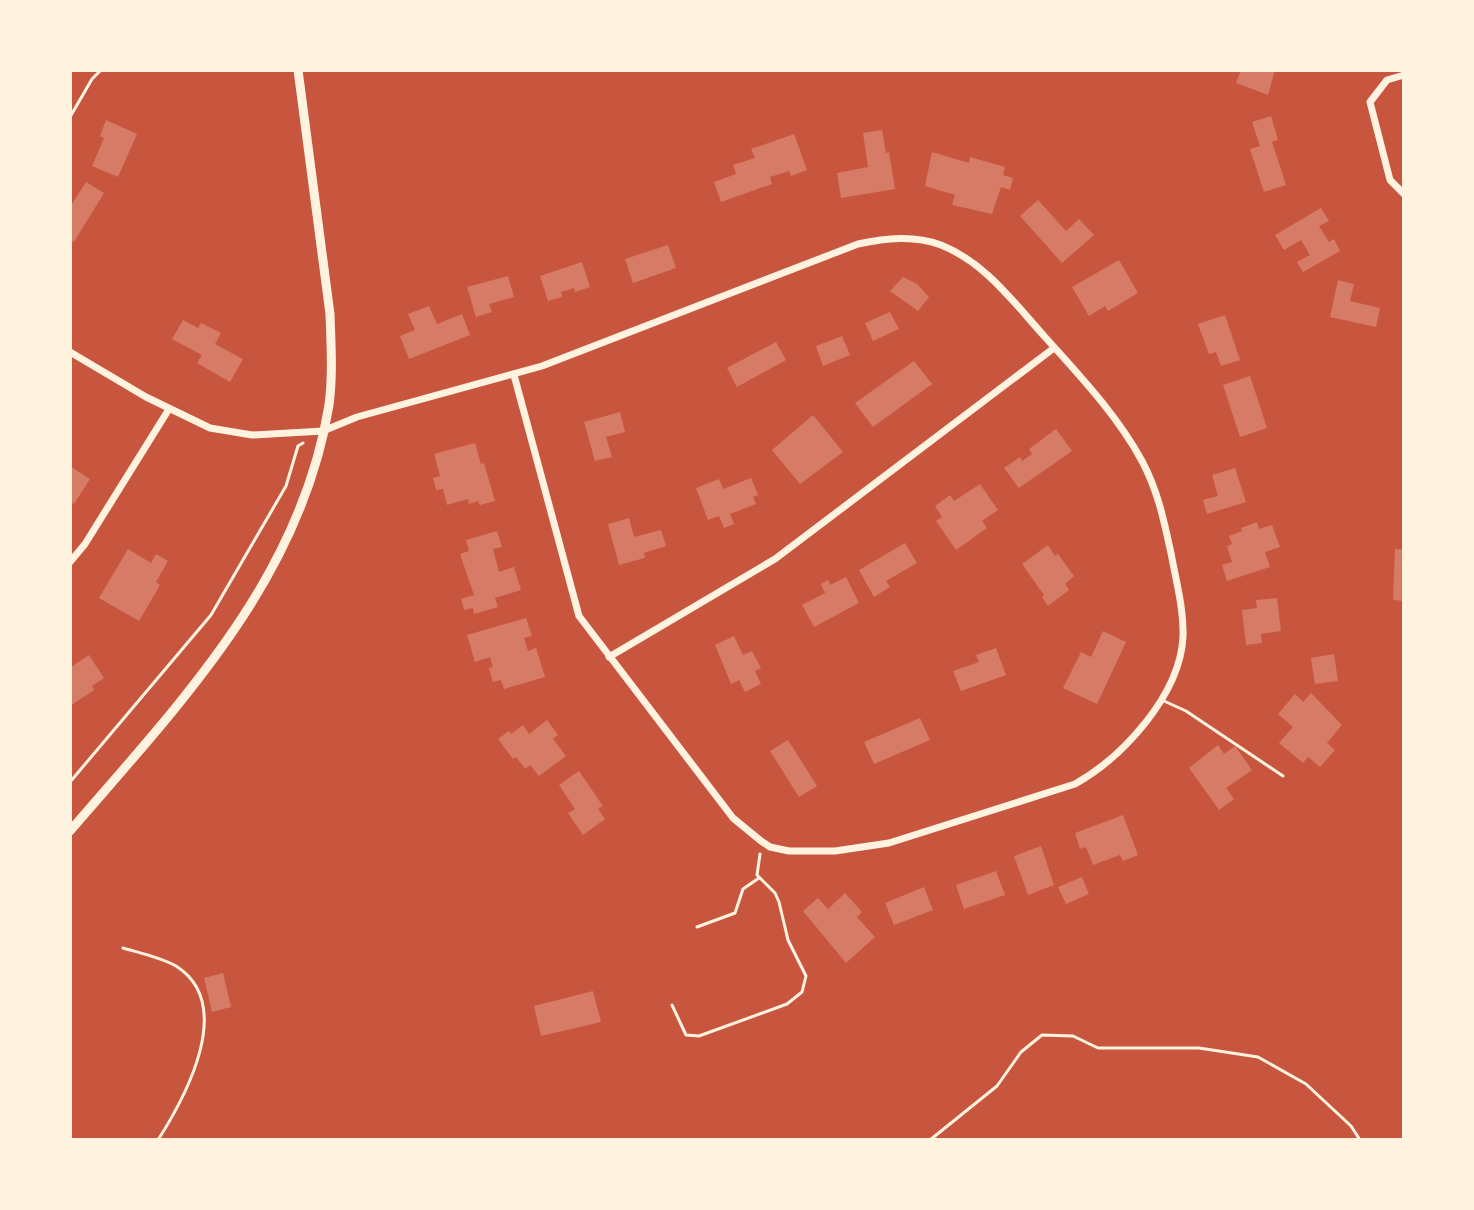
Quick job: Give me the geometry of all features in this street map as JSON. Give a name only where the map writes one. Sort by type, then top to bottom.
[{"type":"street","points":[[70,831],[199,680],[242,619],[288,538],[309,480],[329,402],[330,314],[298,70]]},
{"type":"street","points":[[1404,75],[1387,80],[1370,102],[1390,180],[1404,194]]},
{"type":"street","points":[[70,352],[169,409],[210,428],[232,434],[323,431],[357,417],[514,375],[858,244],[899,237],[938,244],[982,268],[1110,412],[1132,443],[1156,489],[1181,603],[1183,624],[1179,659],[1171,680],[1161,699],[1127,744],[1112,760],[1075,784],[889,843],[835,851],[789,851],[770,847],[733,818],[579,616],[514,375]]},
{"type":"street","points":[[609,657],[775,559],[1054,348]]},
{"type":"street","points":[[70,562],[85,544],[169,409]]},
{"type":"lane","points":[[1161,699],[1186,711],[1283,776]]},
{"type":"path","points":[[70,117],[92,79],[101,70]]},
{"type":"path","points":[[70,782],[211,615],[286,486],[298,446],[323,431]]},
{"type":"path","points":[[672,1005],[686,1035],[699,1036],[787,1004],[802,992],[806,976],[788,940],[784,914],[775,893],[759,878],[758,860],[763,843]]},
{"type":"path","points":[[697,927],[735,913],[743,889],[759,878]]},
{"type":"path","points":[[123,948],[177,967],[194,983],[203,1005],[204,1034],[198,1054],[178,1104],[158,1140]]},
{"type":"path","points":[[930,1140],[997,1086],[1021,1052],[1042,1035],[1073,1036],[1098,1048],[1199,1048],[1258,1057],[1306,1084],[1351,1126],[1360,1140]]},
{"type":"building","points":[[1241,70],[1275,70],[1268,95],[1236,83]]},
{"type":"building","points":[[1271,116],[1278,140],[1272,142],[1286,185],[1264,192],[1250,149],[1260,146],[1252,122]]},
{"type":"building","points":[[106,120],[137,134],[118,177],[92,166],[104,138],[100,136]]},
{"type":"building","points":[[882,130],[895,189],[841,198],[837,173],[868,167],[863,133]]},
{"type":"building","points":[[794,134],[807,170],[791,176],[789,171],[770,177],[772,184],[721,202],[714,182],[736,174],[733,165],[755,158],[751,149]]},
{"type":"building","points":[[932,152],[969,163],[970,157],[1005,167],[1003,175],[1013,178],[1010,190],[1001,187],[992,214],[952,205],[955,195],[925,186]]},
{"type":"building","points":[[86,182],[104,193],[74,242],[70,239],[70,207]]},
{"type":"building","points":[[1038,200],[1066,231],[1079,219],[1094,235],[1062,263],[1020,216]]},
{"type":"building","points":[[1321,208],[1329,221],[1319,226],[1329,242],[1334,239],[1340,251],[1303,272],[1297,262],[1310,255],[1301,240],[1284,250],[1275,235]]},
{"type":"building","points":[[668,245],[676,268],[633,283],[625,259]]},
{"type":"building","points":[[1119,260],[1138,293],[1108,311],[1105,306],[1089,316],[1072,287]]},
{"type":"building","points":[[582,262],[590,287],[561,292],[562,297],[548,301],[540,276]]},
{"type":"building","points":[[508,276],[514,297],[489,304],[492,312],[476,317],[467,287]]},
{"type":"building","points":[[903,277],[917,284],[929,297],[918,311],[890,291]]},
{"type":"building","points":[[1338,280],[1354,284],[1350,301],[1380,308],[1376,327],[1330,317]]},
{"type":"building","points":[[429,306],[437,324],[462,314],[470,335],[409,359],[400,336],[415,330],[408,314]]},
{"type":"building","points":[[890,312],[899,329],[873,341],[865,323]]},
{"type":"building","points":[[1225,315],[1240,360],[1221,366],[1216,352],[1209,354],[1198,324]]},
{"type":"building","points":[[183,320],[198,328],[201,323],[221,333],[215,344],[243,359],[230,382],[197,363],[202,355],[172,339]]},
{"type":"building","points":[[842,336],[850,355],[823,366],[816,346]]},
{"type":"building","points":[[776,342],[786,360],[737,387],[727,368]]},
{"type":"building","points":[[914,361],[932,384],[873,427],[855,403]]},
{"type":"building","points":[[1250,376],[1267,428],[1240,437],[1223,385]]},
{"type":"building","points":[[620,412],[625,432],[606,437],[612,457],[595,461],[584,422]]},
{"type":"building","points":[[813,415],[843,452],[800,484],[772,450]]},
{"type":"building","points":[[1056,429],[1072,451],[1019,488],[1004,468],[1020,457],[1022,461],[1032,454],[1029,449]]},
{"type":"building","points":[[475,443],[495,501],[480,505],[478,501],[469,504],[468,499],[447,505],[443,489],[436,490],[433,478],[440,476],[434,454]]},
{"type":"building","points":[[70,466],[90,479],[74,504],[70,502]]},
{"type":"building","points":[[1235,468],[1246,502],[1207,514],[1203,500],[1218,496],[1212,475]]},
{"type":"building","points":[[751,478],[758,495],[753,497],[756,504],[730,514],[734,524],[724,528],[719,516],[708,520],[696,488],[719,479],[723,489]]},
{"type":"building","points":[[980,484],[998,510],[982,521],[987,528],[956,550],[936,521],[942,517],[935,506],[950,495],[954,501]]},
{"type":"building","points":[[629,518],[634,537],[661,530],[666,546],[644,553],[645,558],[619,565],[608,524]]},
{"type":"building","points":[[1257,522],[1259,529],[1272,525],[1280,547],[1265,552],[1270,567],[1227,581],[1222,565],[1232,562],[1227,546],[1232,544],[1229,536]]},
{"type":"building","points":[[497,531],[502,547],[493,549],[499,572],[514,567],[521,590],[495,598],[498,607],[474,614],[473,608],[464,610],[461,599],[474,595],[460,554],[469,551],[466,540]]},
{"type":"building","points":[[905,543],[917,563],[886,581],[890,587],[874,597],[859,570]]},
{"type":"building","points":[[1048,545],[1074,576],[1065,584],[1069,590],[1048,606],[1022,564]]},
{"type":"building","points":[[128,549],[151,563],[156,554],[168,561],[156,582],[160,585],[139,621],[99,598]]},
{"type":"building","points":[[1395,549],[1404,550],[1404,601],[1393,600]]},
{"type":"building","points":[[846,577],[859,603],[814,627],[802,605],[825,593],[821,584],[828,580],[830,585]]},
{"type":"building","points":[[1277,598],[1281,631],[1261,634],[1262,643],[1246,645],[1242,610],[1257,608],[1256,600]]},
{"type":"building","points":[[526,618],[532,636],[524,638],[528,651],[536,648],[545,677],[504,689],[501,680],[493,682],[490,657],[475,662],[467,635]]},
{"type":"building","points":[[1103,631],[1126,642],[1097,704],[1063,688],[1081,652],[1091,657]]},
{"type":"building","points":[[734,636],[743,655],[752,651],[761,668],[755,671],[761,684],[745,692],[739,680],[731,684],[715,645]]},
{"type":"building","points":[[996,648],[1006,675],[961,691],[953,671],[979,662],[976,655]]},
{"type":"building","points":[[1334,654],[1338,681],[1315,684],[1311,658]]},
{"type":"building","points":[[89,655],[104,678],[92,686],[94,690],[70,706],[70,668]]},
{"type":"building","points":[[1311,693],[1342,725],[1327,743],[1335,750],[1320,767],[1308,757],[1303,763],[1279,743],[1293,727],[1278,714],[1295,694],[1303,702]]},
{"type":"building","points":[[920,718],[930,740],[874,764],[864,742]]},
{"type":"building","points":[[547,720],[558,735],[553,739],[566,756],[539,776],[530,765],[525,769],[516,757],[513,759],[498,739],[523,725],[529,734]]},
{"type":"building","points":[[788,740],[817,786],[799,797],[770,751]]},
{"type":"building","points":[[1218,745],[1224,754],[1235,746],[1252,770],[1226,788],[1234,799],[1219,810],[1189,768]]},
{"type":"building","points":[[579,771],[603,806],[598,809],[605,819],[583,835],[568,813],[575,809],[559,785]]},
{"type":"building","points":[[1123,815],[1138,855],[1123,861],[1120,855],[1093,865],[1086,847],[1080,849],[1075,833]]},
{"type":"building","points":[[1041,846],[1054,885],[1028,895],[1014,856]]},
{"type":"building","points":[[996,871],[1005,895],[964,909],[956,885]]},
{"type":"building","points":[[1082,877],[1089,894],[1066,904],[1058,887]]},
{"type":"building","points":[[924,887],[933,910],[894,925],[885,903]]},
{"type":"building","points":[[845,893],[862,912],[857,917],[875,937],[846,963],[803,911],[818,898],[828,909]]},
{"type":"building","points":[[223,973],[231,1007],[212,1012],[204,978]]},
{"type":"building","points":[[593,991],[601,1022],[541,1036],[534,1006]]}]
